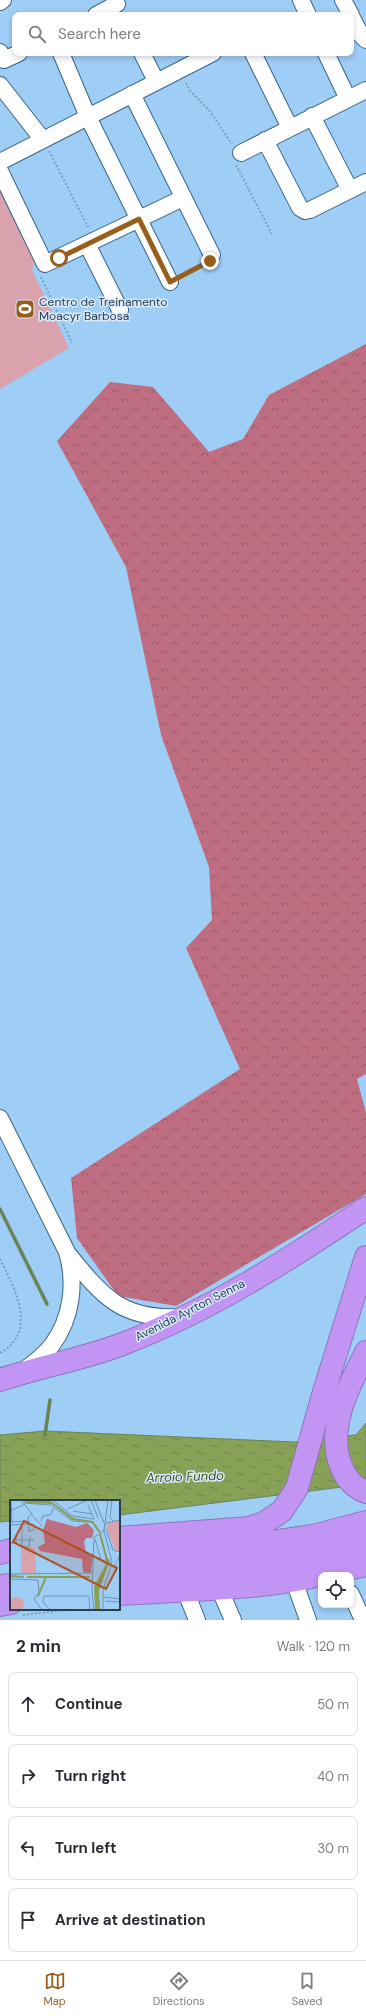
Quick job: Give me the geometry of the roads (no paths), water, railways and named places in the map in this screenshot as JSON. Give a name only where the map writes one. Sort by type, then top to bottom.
[{"type":"highway","name":"Avenida Ayrton Senna","points":[[0,1380],[21,1372],[82,1357],[124,1343],[182,1317],[294,1255],[366,1208]]},
{"type":"highway","points":[[120,1538],[249,1528],[264,1523],[282,1511],[297,1488],[323,1395],[366,1257]]},
{"type":"highway","points":[[366,1352],[355,1374],[337,1425],[336,1448],[336,1455],[344,1474],[353,1484],[366,1492]]},
{"type":"highway","points":[[120,1554],[230,1548],[313,1536],[366,1522]]},
{"type":"highway","points":[[120,1575],[230,1567],[306,1558],[366,1544]]},
{"type":"highway","points":[[0,1553],[10,1550]]},
{"type":"highway","points":[[0,1565],[10,1563]]},
{"type":"highway","points":[[339,1572],[366,1565]]},
{"type":"highway","points":[[120,1594],[219,1588],[294,1581],[318,1576]]},
{"type":"street","points":[[103,12],[118,6]]},
{"type":"street","points":[[354,18],[361,35],[366,40]]},
{"type":"street","points":[[1,58],[12,55]]},
{"type":"street","points":[[62,56],[88,117],[170,282]]},
{"type":"street","points":[[144,56],[156,81]]},
{"type":"street","points":[[0,162],[178,69],[206,56]]},
{"type":"street","points":[[254,56],[290,128]]},
{"type":"street","points":[[241,153],[312,116],[360,97],[328,56]]},
{"type":"street","points":[[0,85],[43,140]]},
{"type":"street","points":[[132,94],[212,255]]},
{"type":"street","points":[[312,116],[350,190]]},
{"type":"street","points":[[265,140],[300,208],[305,211],[310,210],[366,182]]},
{"type":"street","points":[[0,171],[45,264],[183,198]]},
{"type":"street","points":[[91,242],[120,310]]},
{"type":"street","points":[[0,1118],[67,1252],[72,1272],[70,1300],[65,1318],[51,1346],[21,1372]]},
{"type":"street","points":[[67,1252],[96,1286],[123,1308],[139,1315],[163,1318],[182,1317]]},
{"type":"street","points":[[294,1581],[308,1620]]},
{"type":"street","points":[[219,1588],[233,1620]]},
{"type":"street","points":[[188,1589],[189,1600],[197,1620]]},
{"type":"street","points":[[354,1600],[363,1620]]},
{"type":"water","name":"Arroio Fundo","points":[[366,1423],[366,1484],[120,1515],[120,1500],[10,1500],[10,1521],[0,1522],[0,1435],[45,1431],[294,1442],[356,1435]]},
{"type":"waterway","points":[[0,1209],[47,1304]]},
{"type":"waterway","points":[[45,1435],[50,1400]]},
{"type":"place","name":"Centro de Treinamento Moacyr Barbosa","points":[[25,309]]}]
